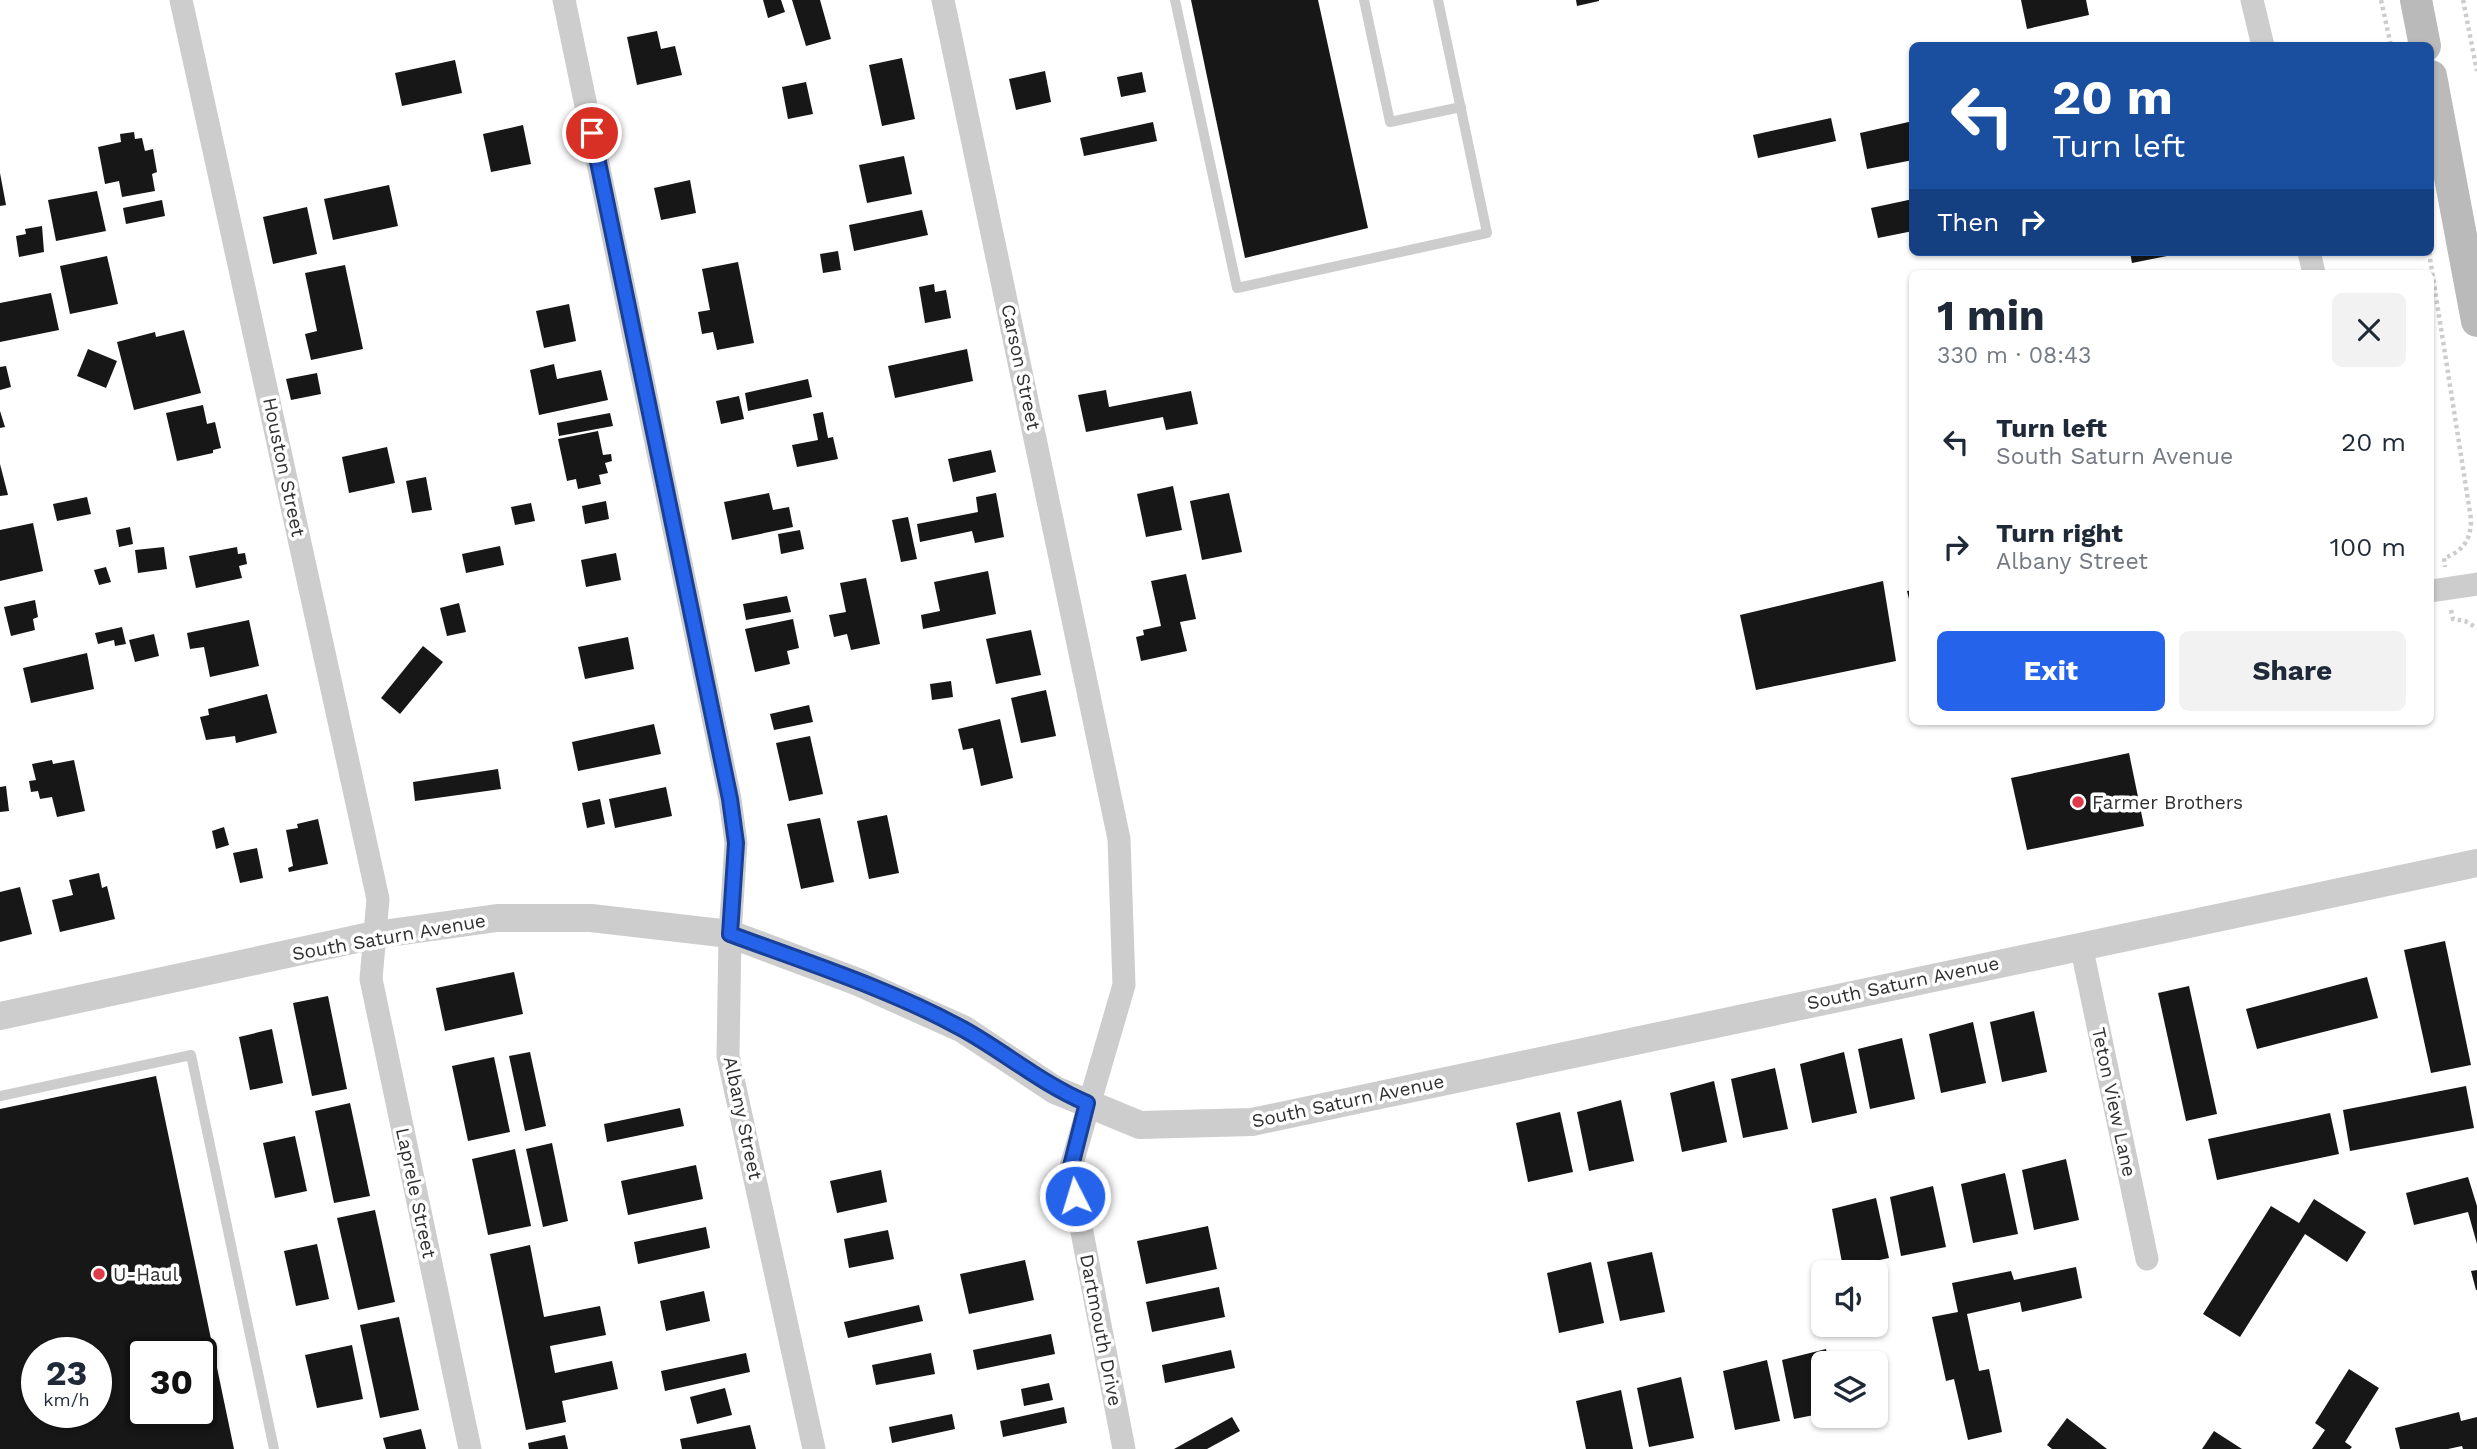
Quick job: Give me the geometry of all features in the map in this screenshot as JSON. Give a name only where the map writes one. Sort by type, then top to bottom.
[{"type":"main road","points":[[2416,0],[2424,42]]},
{"type":"main road","points":[[2434,92],[2477,321]]},
{"type":"street","name":"Houston Street","points":[[181,0],[378,899],[375,935]]},
{"type":"street","name":"Albany Street","points":[[564,0],[730,799],[736,843],[730,934],[728,1056],[814,1449]]},
{"type":"street","name":"Carson Street","points":[[943,0],[1100,734],[1119,839],[1124,985],[1087,1103],[1070,1170]]},
{"type":"street","points":[[2252,0],[2262,42]]},
{"type":"street","points":[[2434,591],[2477,584]]},
{"type":"street","name":"South Saturn Avenue","points":[[0,1016],[375,935],[497,918],[591,918],[730,934],[858,982],[963,1029],[1055,1090],[1140,1125],[1252,1122],[2477,863]]},
{"type":"street","name":"Laprele Street","points":[[375,935],[371,979],[470,1449]]},
{"type":"street","name":"Teton View Lane","points":[[2081,945],[2147,1259]]},
{"type":"street","name":"Dartmouth Drive","points":[[1070,1170],[1124,1449]]},
{"type":"lane","points":[[1175,0],[1237,288],[1488,233],[1438,0]]},
{"type":"lane","points":[[1364,0],[1390,122],[1461,107]]},
{"type":"lane","points":[[0,1096],[191,1055],[274,1449]]},
{"type":"path","points":[[2381,0],[2390,42]]},
{"type":"path","points":[[2463,0],[2477,71]]},
{"type":"path","points":[[2434,284],[2471,519]]},
{"type":"path","points":[[2453,619],[2465,621],[2477,628]]},
{"type":"building","points":[[763,0],[781,0],[785,12],[768,18]]},
{"type":"building","points":[[792,0],[820,0],[831,39],[806,46]]},
{"type":"building","points":[[1191,0],[1318,0],[1368,228],[1245,258]]},
{"type":"building","points":[[1576,0],[1599,0],[1599,1],[1577,6]]},
{"type":"building","points":[[2021,0],[2086,0],[2089,15],[2027,29]]},
{"type":"building","points":[[657,31],[661,49],[675,46],[682,75],[637,85],[627,37]]},
{"type":"building","points":[[902,58],[915,119],[882,126],[869,65]]},
{"type":"building","points":[[455,60],[462,93],[402,106],[395,73]]},
{"type":"building","points":[[1045,71],[1051,102],[1016,110],[1009,79]]},
{"type":"building","points":[[1142,72],[1146,92],[1121,97],[1117,77]]},
{"type":"building","points":[[806,82],[813,114],[788,119],[782,87]]},
{"type":"building","points":[[1831,118],[1836,141],[1758,158],[1753,135]]},
{"type":"building","points":[[1153,122],[1157,141],[1084,156],[1080,138]]},
{"type":"building","points":[[1909,122],[1909,161],[1867,169],[1860,133]]},
{"type":"building","points":[[523,125],[531,164],[491,172],[483,134]]},
{"type":"building","points":[[134,132],[135,139],[142,138],[145,151],[153,149],[157,172],[152,174],[155,191],[122,197],[119,181],[105,184],[98,147],[121,142],[120,134]]},
{"type":"building","points":[[904,156],[912,194],[867,203],[859,165]]},
{"type":"building","points":[[0,173],[6,205],[0,206]]},
{"type":"building","points":[[690,180],[696,213],[661,220],[654,188]]},
{"type":"building","points":[[389,185],[398,226],[333,240],[324,199]]},
{"type":"building","points":[[97,191],[106,231],[56,241],[48,200]]},
{"type":"building","points":[[162,200],[165,216],[126,224],[123,208]]},
{"type":"building","points":[[1909,200],[1909,232],[1878,238],[1871,208]]},
{"type":"building","points":[[307,207],[317,254],[273,264],[263,217]]},
{"type":"building","points":[[922,210],[928,235],[854,251],[849,225]]},
{"type":"building","points":[[42,226],[44,252],[19,257],[16,236],[26,234],[25,229]]},
{"type":"building","points":[[838,251],[841,270],[823,273],[820,254]]},
{"type":"building","points":[[107,256],[118,304],[70,314],[60,266]]},
{"type":"building","points":[[2131,256],[2167,256],[2132,263]]},
{"type":"building","points":[[738,262],[754,343],[717,350],[713,332],[702,334],[698,312],[710,310],[702,269]]},
{"type":"building","points":[[345,265],[363,349],[311,360],[305,334],[317,331],[305,273]]},
{"type":"building","points":[[934,284],[935,292],[946,290],[951,318],[925,323],[919,287]]},
{"type":"building","points":[[51,293],[59,330],[0,342],[0,303]]},
{"type":"building","points":[[569,304],[576,341],[544,348],[536,311]]},
{"type":"building","points":[[184,330],[201,393],[134,410],[117,342],[155,332],[156,337]]},
{"type":"building","points":[[88,349],[117,361],[106,388],[77,376]]},
{"type":"building","points":[[967,349],[973,381],[895,398],[888,366]]},
{"type":"building","points":[[554,364],[557,379],[601,370],[608,400],[539,415],[530,370]]},
{"type":"building","points":[[6,366],[11,387],[0,390],[0,367]]},
{"type":"building","points":[[317,373],[321,394],[291,400],[286,379]]},
{"type":"building","points":[[808,379],[812,397],[748,411],[745,393]]},
{"type":"building","points":[[1106,390],[1109,407],[1191,391],[1198,424],[1166,430],[1163,417],[1086,432],[1078,395]]},
{"type":"building","points":[[739,396],[744,419],[721,424],[716,401]]},
{"type":"building","points":[[203,405],[207,424],[215,422],[221,448],[213,450],[213,453],[177,461],[166,413]]},
{"type":"building","points":[[0,411],[5,427],[0,428]]},
{"type":"building","points":[[823,412],[828,438],[833,437],[838,459],[797,467],[792,445],[818,440],[813,414]]},
{"type":"building","points":[[610,413],[613,426],[559,436],[557,423]]},
{"type":"building","points":[[598,431],[603,455],[611,454],[612,461],[605,463],[608,473],[599,475],[601,484],[578,489],[576,479],[567,481],[558,439]]},
{"type":"building","points":[[387,447],[395,483],[349,493],[342,457]]},
{"type":"building","points":[[991,450],[996,472],[953,482],[948,459]]},
{"type":"building","points":[[0,464],[8,495],[0,496]]},
{"type":"building","points":[[426,477],[432,510],[412,513],[406,481]]},
{"type":"building","points":[[1173,486],[1182,530],[1146,537],[1137,494]]},
{"type":"building","points":[[769,493],[773,510],[789,507],[793,527],[732,540],[724,502]]},
{"type":"building","points":[[996,493],[1004,537],[975,543],[972,531],[920,542],[917,524],[978,512],[976,497]]},
{"type":"building","points":[[1229,493],[1242,552],[1202,560],[1190,501]]},
{"type":"building","points":[[87,497],[91,514],[57,521],[53,504]]},
{"type":"building","points":[[606,501],[609,519],[585,524],[582,506]]},
{"type":"building","points":[[531,503],[535,521],[515,525],[511,507]]},
{"type":"building","points":[[908,517],[917,559],[901,562],[892,520]]},
{"type":"building","points":[[33,523],[43,571],[0,581],[0,530]]},
{"type":"building","points":[[130,527],[133,544],[119,547],[116,530]]},
{"type":"building","points":[[800,530],[804,549],[781,554],[778,534]]},
{"type":"building","points":[[500,546],[504,565],[466,573],[462,554]]},
{"type":"building","points":[[164,547],[167,569],[138,573],[135,550]]},
{"type":"building","points":[[237,547],[238,554],[245,553],[247,564],[239,566],[242,578],[196,588],[189,556]]},
{"type":"building","points":[[616,553],[621,580],[586,587],[581,560]]},
{"type":"building","points":[[106,567],[111,582],[99,585],[94,570]]},
{"type":"building","points":[[988,571],[996,614],[923,629],[921,615],[940,611],[934,582]]},
{"type":"building","points":[[1186,574],[1196,619],[1180,622],[1187,651],[1141,661],[1136,637],[1144,635],[1143,630],[1161,626],[1151,581]]},
{"type":"building","points":[[866,578],[880,644],[851,650],[847,634],[834,637],[829,615],[846,612],[840,583]]},
{"type":"building","points":[[1883,581],[1896,661],[1756,690],[1740,615]]},
{"type":"building","points":[[787,596],[791,612],[746,620],[743,604]]},
{"type":"building","points":[[35,600],[38,617],[33,619],[35,630],[11,636],[4,607]]},
{"type":"building","points":[[459,603],[466,632],[447,636],[440,608]]},
{"type":"building","points":[[793,619],[799,648],[787,651],[790,664],[755,672],[745,629]]},
{"type":"building","points":[[249,620],[259,666],[210,677],[204,647],[190,649],[187,633]]},
{"type":"building","points":[[122,627],[126,644],[115,646],[114,640],[98,644],[95,633]]},
{"type":"building","points":[[1031,630],[1041,675],[996,684],[986,639]]},
{"type":"building","points":[[154,634],[159,656],[135,662],[129,640]]},
{"type":"building","points":[[628,637],[634,669],[585,679],[578,647]]},
{"type":"building","points":[[423,646],[443,662],[400,714],[381,698]]},
{"type":"building","points":[[87,653],[94,689],[31,703],[23,668]]},
{"type":"building","points":[[951,681],[953,697],[932,700],[930,684]]},
{"type":"building","points":[[1046,690],[1056,736],[1021,743],[1011,698]]},
{"type":"building","points":[[267,694],[277,733],[236,743],[235,736],[206,740],[200,717],[209,715],[208,709]]},
{"type":"building","points":[[809,705],[813,722],[774,730],[770,714]]},
{"type":"building","points":[[1000,719],[1013,778],[981,786],[973,748],[963,750],[958,729]]},
{"type":"building","points":[[654,724],[661,754],[578,771],[572,742]]},
{"type":"building","points":[[810,736],[823,794],[789,801],[776,743]]},
{"type":"building","name":"Farmer Brothers","points":[[2129,753],[2144,826],[2027,850],[2011,778]]},
{"type":"building","points":[[52,760],[53,764],[74,760],[85,811],[57,817],[52,797],[40,799],[38,791],[31,792],[29,781],[36,780],[32,764]]},
{"type":"building","points":[[498,769],[501,789],[415,801],[413,782]]},
{"type":"building","points":[[6,786],[9,811],[0,812],[0,787]]},
{"type":"building","points":[[666,787],[672,816],[615,828],[609,799]]},
{"type":"building","points":[[600,799],[605,824],[587,828],[582,803]]},
{"type":"building","points":[[887,815],[899,873],[869,879],[857,821]]},
{"type":"building","points":[[820,818],[834,882],[801,889],[787,824]]},
{"type":"building","points":[[318,819],[328,864],[289,872],[288,868],[293,866],[286,830]]},
{"type":"building","points":[[224,827],[229,845],[216,849],[212,831]]},
{"type":"building","points":[[257,848],[263,878],[240,883],[233,853]]},
{"type":"building","points":[[99,873],[102,888],[107,886],[115,919],[60,932],[52,900],[73,895],[69,880]]},
{"type":"building","points":[[20,887],[32,934],[0,942],[0,892]]},
{"type":"building","points":[[2445,941],[2471,1065],[2431,1073],[2404,950]]},
{"type":"building","points":[[514,972],[523,1014],[445,1031],[436,988]]},
{"type":"building","points":[[2367,977],[2378,1018],[2257,1049],[2246,1009]]},
{"type":"building","points":[[2189,986],[2217,1114],[2186,1121],[2158,993]]},
{"type":"building","points":[[328,996],[347,1089],[312,1096],[293,1003]]},
{"type":"building","points":[[2034,1011],[2047,1072],[2002,1082],[1990,1022]]},
{"type":"building","points":[[1973,1022],[1986,1083],[1941,1093],[1929,1034]]},
{"type":"building","points":[[272,1029],[283,1083],[250,1090],[239,1037]]},
{"type":"building","points":[[1902,1038],[1915,1099],[1870,1109],[1858,1049]]},
{"type":"building","points":[[530,1052],[546,1126],[525,1131],[509,1056]]},
{"type":"building","points":[[1844,1052],[1857,1113],[1812,1123],[1800,1064]]},
{"type":"building","points":[[494,1057],[510,1132],[468,1141],[452,1066]]},
{"type":"building","points":[[1775,1068],[1788,1129],[1743,1138],[1731,1079]]},
{"type":"building","name":"U-Haul","points":[[156,1076],[211,1337],[126,1337],[126,1428],[217,1428],[217,1368],[234,1449],[0,1449],[0,1109]]},
{"type":"building","points":[[1714,1081],[1727,1142],[1682,1152],[1670,1093]]},
{"type":"building","points":[[2466,1086],[2474,1128],[2350,1151],[2343,1110]]},
{"type":"building","points":[[1621,1100],[1634,1161],[1589,1171],[1577,1112]]},
{"type":"building","points":[[350,1103],[370,1196],[334,1203],[315,1111]]},
{"type":"building","points":[[680,1108],[684,1126],[607,1142],[604,1124]]},
{"type":"building","points":[[1560,1112],[1573,1172],[1528,1182],[1516,1123]]},
{"type":"building","points":[[2330,1113],[2339,1154],[2217,1180],[2208,1139]]},
{"type":"building","points":[[295,1136],[307,1191],[275,1198],[263,1143]]},
{"type":"building","points":[[552,1143],[568,1221],[543,1227],[526,1149]]},
{"type":"building","points":[[515,1149],[531,1226],[488,1235],[472,1159]]},
{"type":"building","points":[[2066,1159],[2079,1220],[2034,1230],[2022,1170]]},
{"type":"building","points":[[696,1165],[703,1199],[628,1215],[621,1181]]},
{"type":"building","points":[[881,1170],[887,1202],[837,1213],[830,1181]]},
{"type":"building","points":[[2005,1173],[2018,1234],[1973,1243],[1961,1184]]},
{"type":"building","points":[[2468,1177],[2477,1206],[2477,1244],[2468,1212],[2414,1225],[2406,1193]]},
{"type":"building","points":[[1933,1186],[1946,1247],[1901,1256],[1890,1197]]},
{"type":"building","points":[[1876,1198],[1889,1258],[1842,1260],[1832,1209]]},
{"type":"building","points":[[2314,1199],[2366,1232],[2347,1262],[2305,1234],[2240,1337],[2203,1314],[2271,1206],[2299,1223]]},
{"type":"building","points":[[375,1210],[395,1302],[358,1310],[337,1218]]},
{"type":"building","points":[[1208,1226],[1217,1269],[1146,1284],[1137,1241]]},
{"type":"building","points":[[706,1227],[710,1248],[638,1264],[634,1242]]},
{"type":"building","points":[[888,1230],[894,1259],[849,1268],[844,1239]]},
{"type":"building","points":[[317,1244],[329,1299],[296,1306],[284,1251]]},
{"type":"building","points":[[530,1245],[544,1317],[600,1306],[606,1335],[550,1346],[555,1373],[612,1361],[618,1389],[562,1401],[566,1422],[526,1430],[490,1254]]},
{"type":"building","points":[[1652,1252],[1665,1312],[1620,1321],[1607,1262]]},
{"type":"building","points":[[1025,1260],[1034,1300],[969,1314],[960,1274]]},
{"type":"building","points":[[1591,1262],[1604,1323],[1559,1333],[1547,1273]]},
{"type":"building","points":[[2076,1267],[2082,1298],[2022,1312],[2020,1302],[1967,1314],[1979,1371],[1989,1369],[2002,1432],[1968,1440],[1954,1379],[1946,1381],[1932,1317],[1958,1312],[1952,1283],[2011,1271],[2014,1280]]},
{"type":"building","points":[[2477,1270],[2477,1290],[2476,1290],[2471,1271]]},
{"type":"building","points":[[1219,1287],[1225,1317],[1152,1332],[1146,1302]]},
{"type":"building","points":[[704,1291],[710,1321],[666,1331],[660,1301]]},
{"type":"building","points":[[919,1305],[923,1321],[848,1338],[844,1322]]},
{"type":"building","points":[[399,1317],[419,1410],[380,1418],[360,1325]]},
{"type":"building","points":[[1051,1334],[1055,1354],[977,1370],[973,1350]]},
{"type":"building","points":[[352,1345],[363,1399],[317,1408],[305,1355]]},
{"type":"building","points":[[1231,1350],[1235,1368],[1165,1383],[1162,1365]]},
{"type":"building","points":[[746,1353],[750,1372],[665,1391],[661,1371]]},
{"type":"building","points":[[931,1353],[935,1374],[876,1385],[872,1365]]},
{"type":"building","points":[[1811,1353],[1811,1416],[1794,1419],[1782,1360]]},
{"type":"building","points":[[1767,1360],[1780,1421],[1735,1430],[1723,1371]]},
{"type":"building","points":[[2349,1369],[2379,1388],[2345,1442],[2352,1447],[2312,1449],[2325,1430],[2315,1423]]},
{"type":"building","points":[[1681,1377],[1694,1438],[1649,1447],[1637,1388]]},
{"type":"building","points":[[1049,1383],[1053,1400],[1024,1406],[1021,1389]]},
{"type":"building","points":[[725,1388],[732,1415],[697,1424],[690,1397]]},
{"type":"building","points":[[1621,1390],[1633,1449],[1586,1449],[1576,1401]]},
{"type":"building","points":[[1064,1407],[1067,1423],[1003,1437],[1000,1421]]},
{"type":"building","points":[[2459,1412],[2461,1421],[2477,1417],[2477,1449],[2463,1449],[2462,1446],[2448,1449],[2400,1449],[2395,1428]]},
{"type":"building","points":[[952,1414],[955,1429],[892,1443],[889,1427]]},
{"type":"building","points":[[1232,1417],[1240,1431],[1207,1449],[1174,1449]]},
{"type":"building","points":[[2067,1418],[2107,1449],[2052,1449],[2047,1445]]},
{"type":"building","points":[[750,1425],[756,1449],[682,1449],[680,1439]]},
{"type":"building","points":[[421,1429],[426,1449],[386,1449],[383,1438]]},
{"type":"building","points":[[2214,1431],[2242,1449],[2202,1449]]},
{"type":"building","points":[[565,1435],[568,1449],[529,1449],[528,1443]]},
{"type":"place","name":"Farmer Brothers","points":[[2078,802]]},
{"type":"place","name":"U-Haul","points":[[99,1274]]},
{"type":"route","points":[[592,133],[730,799],[736,843],[730,934],[858,982],[963,1029],[1055,1090],[1087,1103],[1070,1170],[1075,1196]]}]
